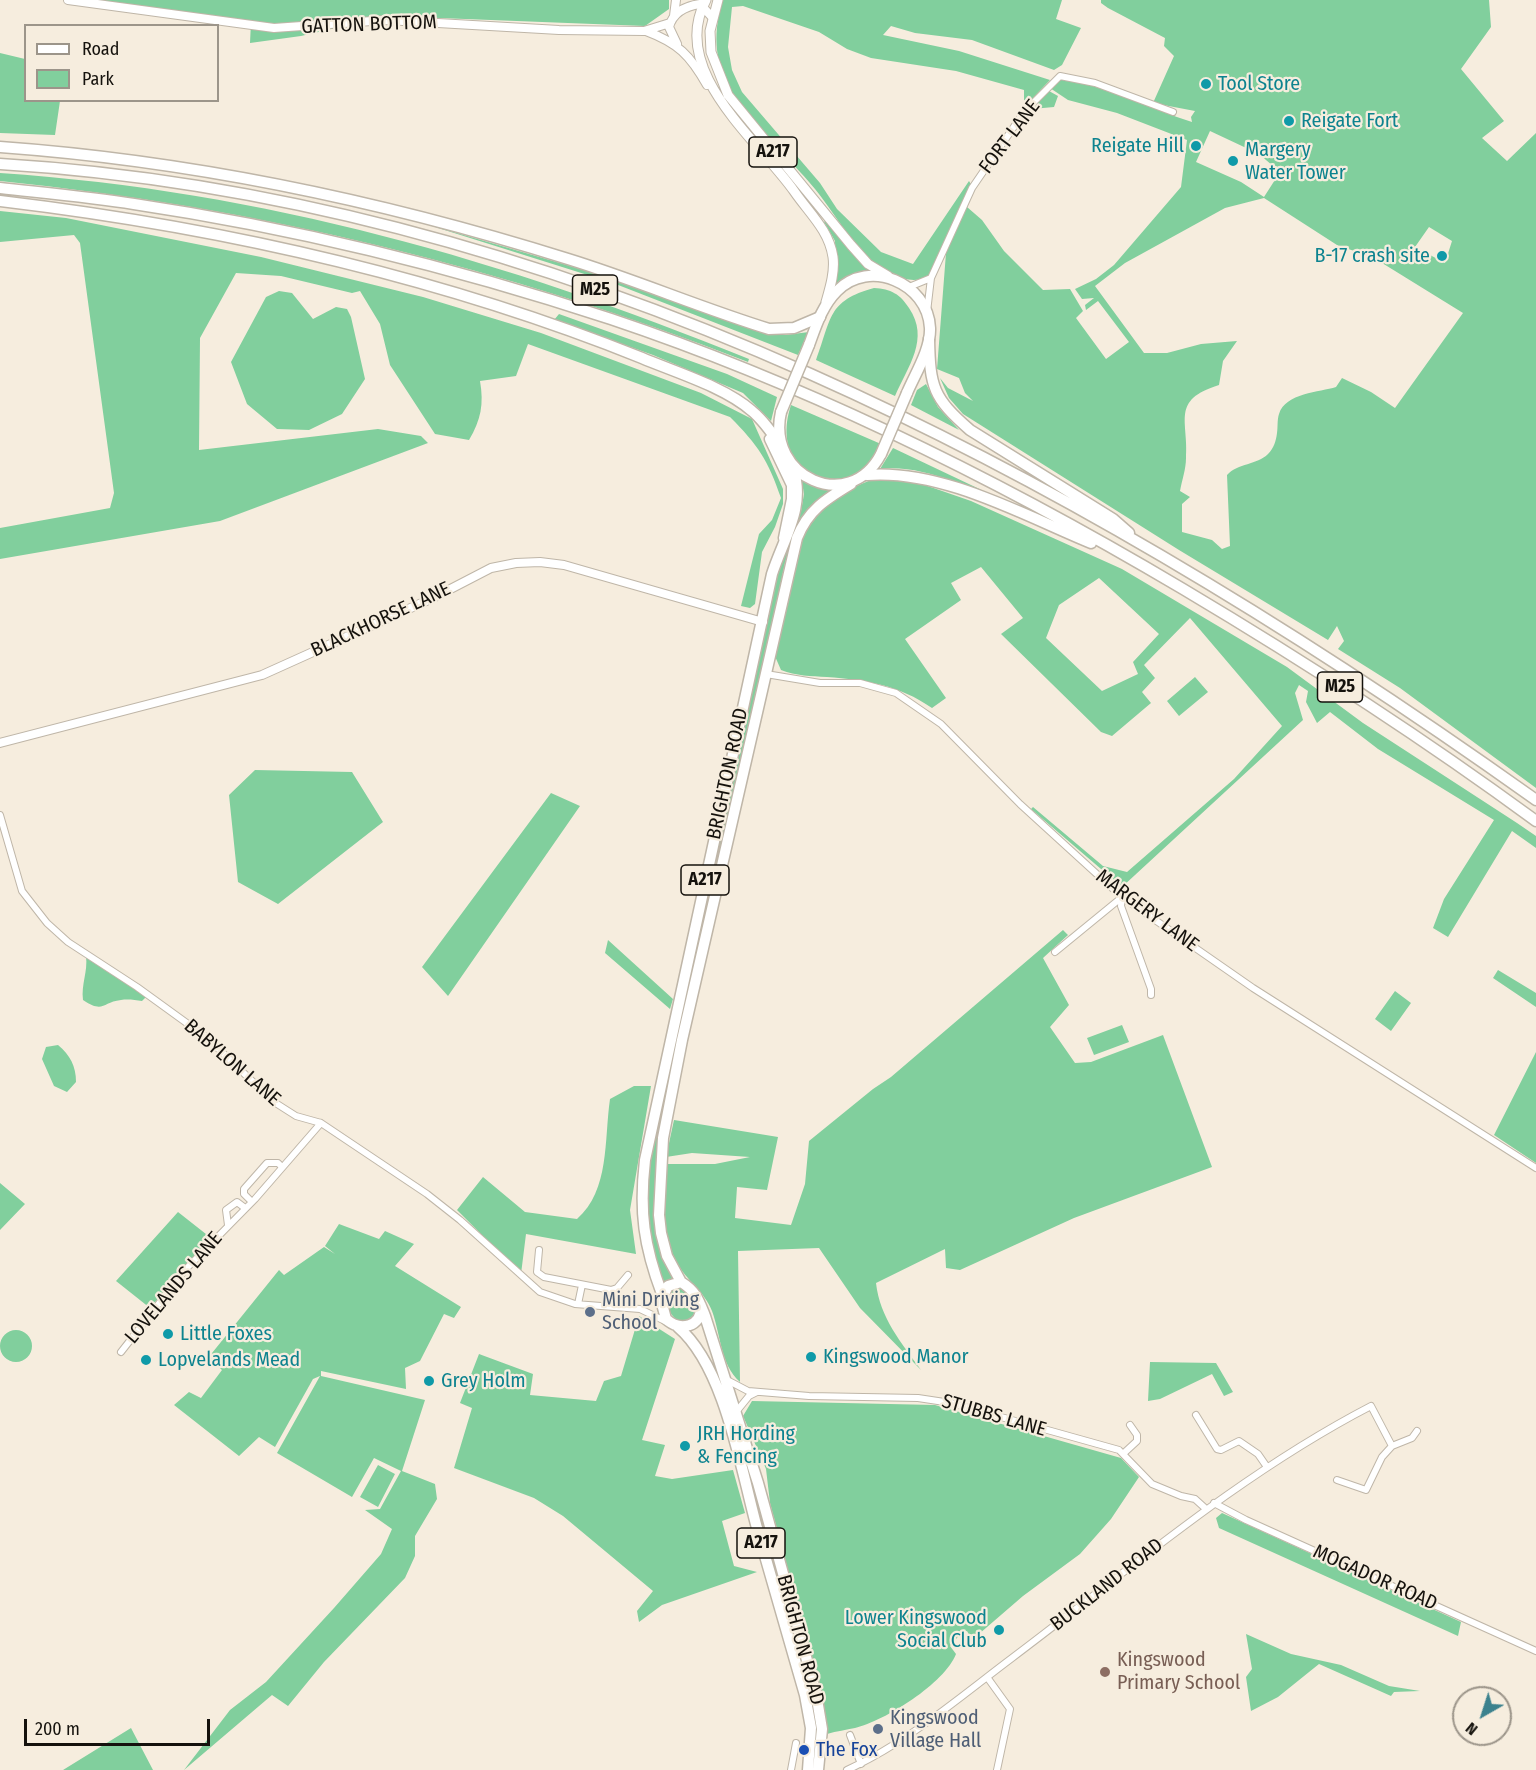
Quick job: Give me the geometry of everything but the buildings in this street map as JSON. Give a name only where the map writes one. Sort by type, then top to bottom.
[{"type":"highway","name":"M25","points":[[0,147],[172,165],[242,177],[354,201],[567,258],[769,329],[794,328],[822,312]]},
{"type":"highway","name":"M25","points":[[0,164],[107,173],[251,195],[376,223],[565,279],[749,349],[889,411],[1042,489],[1148,548],[1359,680],[1536,800]]},
{"type":"highway","name":"M25","points":[[0,188],[135,204],[378,252],[479,278],[615,320],[752,371],[881,427],[1013,494],[1138,563],[1342,688],[1536,821]]},
{"type":"highway","name":"M25","points":[[0,201],[140,221],[279,248],[456,295],[596,341],[671,370],[738,401],[763,422],[781,446]]},
{"type":"highway","points":[[781,446],[779,423],[782,412],[822,312],[836,291],[848,283],[864,277],[890,277],[909,287],[923,303],[927,313],[929,339],[881,454],[867,475]]},
{"type":"highway","name":"M25","points":[[929,339],[929,371],[937,395],[950,412],[991,444],[1113,519],[1148,548]]},
{"type":"highway","name":"M25","points":[[763,422],[792,485],[792,500],[784,538]]},
{"type":"highway","name":"BRIGHTON ROAD","points":[[662,1298],[650,1260],[642,1219],[645,1160],[772,574],[799,500],[798,483],[793,468],[781,446]]},
{"type":"highway","points":[[793,468],[822,483],[851,484]]},
{"type":"highway","name":"M25","points":[[867,475],[917,477],[960,490],[1138,563]]},
{"type":"highway","name":"BRIGHTON ROAD","points":[[681,1282],[667,1256],[660,1224],[663,1138],[682,1040],[793,552],[802,524],[810,513],[826,498],[867,475]]},
{"type":"highway","points":[[662,1298],[668,1287],[681,1282]]},
{"type":"highway","name":"A217","points":[[681,1282],[696,1294],[701,1306]]},
{"type":"highway","name":"A217","points":[[662,1298],[666,1319],[676,1326]]},
{"type":"highway","points":[[676,1326],[688,1327],[695,1323],[700,1318],[701,1306]]},
{"type":"highway","name":"BRIGHTON ROAD","points":[[701,1306],[727,1380],[816,1693],[822,1729],[818,1770]]},
{"type":"highway","name":"BRIGHTON ROAD","points":[[676,1326],[689,1336],[702,1357],[732,1429],[805,1695],[811,1728],[808,1770]]},
{"type":"main road","name":"A217","points":[[718,0],[712,17],[711,52],[719,79],[732,102],[868,264],[890,277]]},
{"type":"main road","name":"A217","points":[[705,3],[696,38],[704,72],[717,96],[812,213],[829,242],[833,271],[822,312]]},
{"type":"street","name":"GATTON BOTTOM","points":[[68,0],[274,28],[396,20],[559,30],[644,30],[672,19],[690,6]]},
{"type":"street","points":[[676,0],[671,34],[728,115],[794,190]]},
{"type":"street","points":[[682,0],[690,6],[705,3],[712,17]]},
{"type":"street","points":[[644,30],[678,45]]},
{"type":"street","name":"FORT LANE","points":[[927,313],[931,278],[972,188],[1024,112],[1060,76],[1095,83],[1173,112]]},
{"type":"street","points":[[909,287],[931,278]]},
{"type":"street","name":"BLACKHORSE LANE","points":[[0,743],[262,675],[435,597],[491,568],[516,563],[540,562],[564,565],[763,622]]},
{"type":"street","name":"MARGERY LANE","points":[[765,674],[820,683],[860,683],[896,693],[941,724],[1020,804],[1122,897],[1272,1000],[1536,1168]]},
{"type":"street","name":"BABYLON LANE","points":[[0,815],[22,891],[47,923],[68,942],[206,1037],[274,1102],[296,1116],[321,1123],[428,1194],[540,1292],[578,1304],[649,1311],[676,1326]]},
{"type":"street","points":[[1055,952],[1122,897]]},
{"type":"street","points":[[1122,897],[1120,906],[1151,989],[1151,995]]},
{"type":"street","name":"LOVELANDS LANE","points":[[121,1352],[186,1269],[252,1202],[321,1123]]},
{"type":"street","points":[[252,1202],[244,1194],[244,1189],[267,1163],[278,1163],[282,1167]]},
{"type":"street","name":"LOVELANDS LANE","points":[[228,1225],[226,1210],[233,1203],[237,1202],[245,1208]]},
{"type":"street","points":[[539,1250],[537,1272],[544,1277],[611,1290],[617,1288],[628,1275]]},
{"type":"street","points":[[578,1304],[582,1285]]},
{"type":"street","points":[[649,1311],[662,1298]]},
{"type":"street","name":"STUBBS LANE","points":[[727,1380],[736,1387],[809,1396],[936,1399],[1124,1453]]},
{"type":"street","points":[[736,1412],[749,1396],[758,1391]]},
{"type":"street","name":"BUCKLAND ROAD","points":[[847,1770],[914,1730],[1214,1503],[1303,1442],[1371,1406],[1392,1446]]},
{"type":"street","points":[[1197,1415],[1217,1449],[1221,1450],[1239,1441],[1258,1454],[1267,1467]]},
{"type":"street","points":[[1130,1425],[1137,1435],[1137,1441],[1124,1453],[1152,1484],[1180,1496],[1196,1499],[1206,1509]]},
{"type":"street","points":[[1337,1480],[1366,1490],[1382,1457],[1392,1446],[1412,1438],[1417,1431]]},
{"type":"street","name":"MOGADOR ROAD","points":[[1214,1503],[1246,1520],[1536,1651]]},
{"type":"street","points":[[987,1677],[1010,1709],[997,1770]]},
{"type":"street","points":[[850,1735],[868,1770]]},
{"type":"street","points":[[792,1770],[796,1743]]},
{"type":"green space","points":[[99,0],[669,0],[669,9],[645,26],[388,16],[301,36],[250,43],[251,22]]},
{"type":"green space","points":[[723,0],[1062,0],[1056,19],[1081,28],[1062,65],[1054,70],[972,40],[915,33],[891,26],[883,35],[959,51],[1050,80],[1028,103],[1024,100],[1024,90],[956,71],[871,58],[847,49],[819,32],[743,6],[732,7],[728,47],[732,70],[742,92],[820,183],[837,209],[881,252],[913,264],[969,181],[972,186],[929,276],[915,280],[901,278],[887,272],[867,256],[815,189],[737,102],[724,78],[718,56],[717,33]]},
{"type":"green space","points":[[1101,0],[1489,0],[1491,27],[1461,69],[1504,121],[1482,138],[1507,161],[1536,133],[1536,788],[1400,688],[1338,649],[1344,641],[1337,626],[1328,640],[1179,550],[963,414],[949,398],[940,378],[948,388],[973,401],[965,393],[959,378],[937,369],[946,253],[967,207],[982,220],[1004,251],[1043,290],[1070,289],[1083,311],[1076,318],[1106,359],[1129,342],[1098,301],[1086,310],[1085,305],[1094,298],[1082,299],[1075,289],[1096,279],[1114,265],[1181,187],[1187,140],[1117,113],[1068,100],[1050,88],[1060,79],[1077,82],[1192,122],[1191,117],[1195,111],[1153,103],[1174,56],[1164,46],[1165,38],[1101,3]],"holes":[[[1210,131],[1259,154],[1280,172],[1264,197],[1241,182],[1196,162]],[[1264,198],[1337,245],[1374,258],[1463,313],[1395,408],[1371,392],[1342,378],[1336,387],[1313,392],[1288,402],[1278,416],[1275,442],[1270,452],[1264,458],[1236,468],[1227,475],[1230,546],[1222,549],[1212,540],[1182,532],[1182,504],[1190,497],[1180,491],[1186,462],[1185,413],[1194,398],[1219,385],[1223,361],[1237,341],[1201,344],[1167,353],[1144,353],[1095,286],[1125,263],[1225,208]],[[1429,227],[1452,241],[1445,263],[1415,247]]]},
{"type":"green space","points":[[0,53],[24,59],[24,102],[60,102],[55,135],[0,133]]},
{"type":"green space","points":[[1049,91],[1058,96],[1054,107],[1032,109]]},
{"type":"green space","points":[[0,173],[98,182],[194,196],[289,214],[382,236],[474,261],[566,291],[749,359],[748,362],[657,328],[566,298],[473,270],[380,246],[191,207],[96,192],[0,181]]},
{"type":"green space","points":[[0,211],[66,218],[261,257],[423,297],[541,333],[701,393],[752,419],[783,489],[783,504],[775,527],[762,552],[755,604],[750,608],[741,606],[759,534],[772,520],[781,498],[761,454],[730,417],[528,344],[516,376],[480,381],[482,397],[480,412],[469,440],[435,434],[390,365],[380,324],[360,291],[352,293],[281,276],[236,273],[200,338],[199,450],[378,429],[421,436],[428,443],[220,521],[0,559],[0,528],[110,508],[114,493],[80,243],[74,235],[0,242]]},
{"type":"green space","points":[[826,220],[868,269],[868,272],[855,274],[836,287],[835,241],[824,222]]},
{"type":"green space","points":[[416,221],[615,279],[763,332],[785,335],[809,332],[798,355],[613,283]]},
{"type":"green space","points":[[874,288],[890,291],[902,299],[915,319],[918,331],[915,352],[895,396],[816,360],[829,322],[839,305],[859,293]]},
{"type":"green space","points":[[279,291],[292,293],[313,319],[336,307],[347,309],[351,317],[365,379],[342,414],[309,430],[277,429],[247,404],[231,362],[266,297]]},
{"type":"green space","points":[[559,314],[727,374],[777,397],[771,421],[743,393],[653,355],[554,320]]},
{"type":"green space","points":[[926,384],[938,407],[959,430],[911,405],[917,390]]},
{"type":"green space","points":[[791,405],[881,444],[868,464],[851,476],[833,480],[816,477],[801,467],[790,452],[786,431]]},
{"type":"green space","points":[[893,448],[1011,504],[930,474],[897,468],[880,469]]},
{"type":"green space","points":[[801,477],[832,489],[806,513],[796,529],[785,563],[656,1183],[674,1279],[663,1285],[652,1257],[645,1185],[775,577],[801,511],[804,494]]},
{"type":"green space","points":[[888,479],[922,484],[971,501],[1122,569],[1287,667],[1363,723],[1536,836],[1536,848],[1512,831],[1448,937],[1433,928],[1444,899],[1494,820],[1378,749],[1330,712],[1317,723],[1306,702],[1308,691],[1299,685],[1295,693],[1303,720],[1122,887],[1031,809],[1033,807],[1103,866],[1127,872],[1234,779],[1282,726],[1190,618],[1144,665],[1155,678],[1142,692],[1151,703],[1112,736],[1101,732],[1001,634],[1023,618],[981,567],[951,583],[961,600],[905,639],[946,698],[932,708],[907,694],[882,685],[798,675],[781,670],[774,654],[800,538],[816,512],[849,489],[871,480]],"holes":[[[1099,578],[1159,634],[1133,662],[1138,674],[1102,691],[1046,638],[1059,605]]]},
{"type":"green space","points":[[1195,677],[1208,692],[1179,716],[1167,701]]},
{"type":"green space","points":[[255,770],[352,772],[383,822],[278,904],[238,882],[229,795]]},
{"type":"green space","points":[[551,793],[580,806],[448,996],[422,967]]},
{"type":"green space","points":[[1063,930],[1068,935],[1043,958],[1069,1005],[1050,1027],[1075,1063],[1091,1062],[1163,1035],[1212,1167],[1074,1218],[960,1270],[946,1268],[945,1249],[876,1283],[878,1296],[887,1319],[921,1370],[860,1308],[819,1248],[738,1251],[740,1382],[728,1367],[709,1304],[677,1263],[668,1239],[664,1201],[668,1164],[715,1164],[750,1157],[692,1153],[666,1157],[674,1120],[778,1137],[767,1190],[737,1187],[735,1218],[791,1225],[805,1184],[809,1141],[891,1077]]},
{"type":"green space","points":[[608,940],[673,999],[670,1009],[605,953]]},
{"type":"green space","points":[[86,956],[146,997],[142,1001],[121,1000],[99,1007],[83,1000]]},
{"type":"green space","points":[[1498,970],[1536,993],[1536,1007],[1493,978]]},
{"type":"green space","points":[[1395,991],[1411,1003],[1391,1031],[1375,1019]]},
{"type":"green space","points":[[1122,1025],[1129,1042],[1094,1055],[1087,1038]]},
{"type":"green space","points":[[58,1045],[69,1057],[75,1071],[76,1082],[67,1092],[54,1086],[42,1059],[46,1047]]},
{"type":"green space","points":[[1536,1052],[1536,1163],[1494,1135]]},
{"type":"green space","points":[[634,1086],[651,1086],[630,1210],[636,1254],[526,1234],[521,1274],[457,1210],[483,1177],[525,1212],[577,1219],[588,1207],[600,1179],[604,1164],[610,1099]]},
{"type":"green space","points":[[0,1183],[25,1204],[0,1230]]},
{"type":"green space","points":[[178,1212],[211,1238],[150,1308],[116,1281]]},
{"type":"green space","points":[[339,1224],[379,1239],[385,1231],[414,1244],[395,1266],[461,1307],[454,1318],[444,1314],[420,1361],[405,1368],[406,1389],[321,1371],[321,1376],[425,1400],[402,1471],[435,1484],[437,1499],[415,1536],[415,1556],[405,1578],[324,1662],[288,1706],[272,1695],[184,1770],[230,1710],[266,1682],[381,1554],[392,1529],[365,1510],[380,1509],[401,1471],[374,1458],[352,1497],[277,1453],[320,1376],[313,1379],[275,1447],[259,1437],[239,1456],[174,1405],[189,1392],[201,1398],[222,1370],[208,1358],[279,1270],[284,1275],[324,1247],[335,1254],[325,1246]]},
{"type":"green space","points":[[681,1285],[695,1300],[696,1316],[689,1323],[677,1321],[667,1309],[669,1289]]},
{"type":"green space","points":[[639,1316],[675,1339],[642,1440],[665,1445],[655,1476],[672,1479],[733,1470],[745,1513],[722,1521],[734,1566],[757,1572],[662,1605],[639,1622],[637,1611],[653,1591],[563,1516],[534,1498],[454,1468],[472,1408],[460,1403],[479,1354],[533,1374],[530,1395],[596,1401],[604,1381],[621,1376]]},
{"type":"green space","points":[[16,1330],[27,1335],[32,1346],[27,1357],[16,1362],[5,1357],[0,1346],[5,1335]]},
{"type":"green space","points":[[1150,1362],[1216,1363],[1233,1392],[1224,1396],[1212,1374],[1160,1399],[1148,1401]]},
{"type":"green space","points":[[752,1401],[935,1405],[1121,1458],[1139,1477],[1111,1519],[1080,1554],[1023,1596],[972,1640],[967,1631],[962,1632],[950,1646],[956,1654],[950,1665],[927,1688],[882,1718],[855,1728],[827,1734],[822,1697],[770,1503],[766,1469],[743,1416]]},
{"type":"green space","points":[[378,1465],[395,1474],[378,1507],[360,1497]]},
{"type":"green space","points":[[1222,1513],[1461,1622],[1458,1636],[1219,1528],[1216,1518]]},
{"type":"green space","points":[[1246,1634],[1291,1654],[1341,1665],[1389,1686],[1420,1691],[1394,1692],[1391,1696],[1319,1664],[1278,1697],[1251,1711],[1246,1677],[1252,1669]]},
{"type":"green space","points":[[131,1728],[153,1770],[63,1770]]},
{"type":"place","name":"Tool Store","points":[[1206,84]]},
{"type":"place","name":"Reigate Fort","points":[[1289,121]]},
{"type":"place","name":"Reigate Hill","points":[[1196,146]]},
{"type":"place","name":"Margery Water Tower","points":[[1233,161]]},
{"type":"place","name":"B-17 crash site","points":[[1442,256]]},
{"type":"place","name":"Mini Driving School","points":[[590,1312]]},
{"type":"place","name":"Little Foxes","points":[[168,1334]]},
{"type":"place","name":"Kingswood Manor","points":[[811,1357]]},
{"type":"place","name":"Lopvelands Mead","points":[[146,1360]]},
{"type":"place","name":"Grey Holm","points":[[429,1381]]},
{"type":"place","name":"JRH Hording & Fencing","points":[[685,1446]]},
{"type":"place","name":"Lower Kingswood Social Club","points":[[999,1630]]},
{"type":"place","name":"Kingswood Primary School","points":[[1105,1672]]},
{"type":"place","name":"Kingswood Village Hall","points":[[878,1729]]},
{"type":"place","name":"The Fox","points":[[804,1750]]}]
